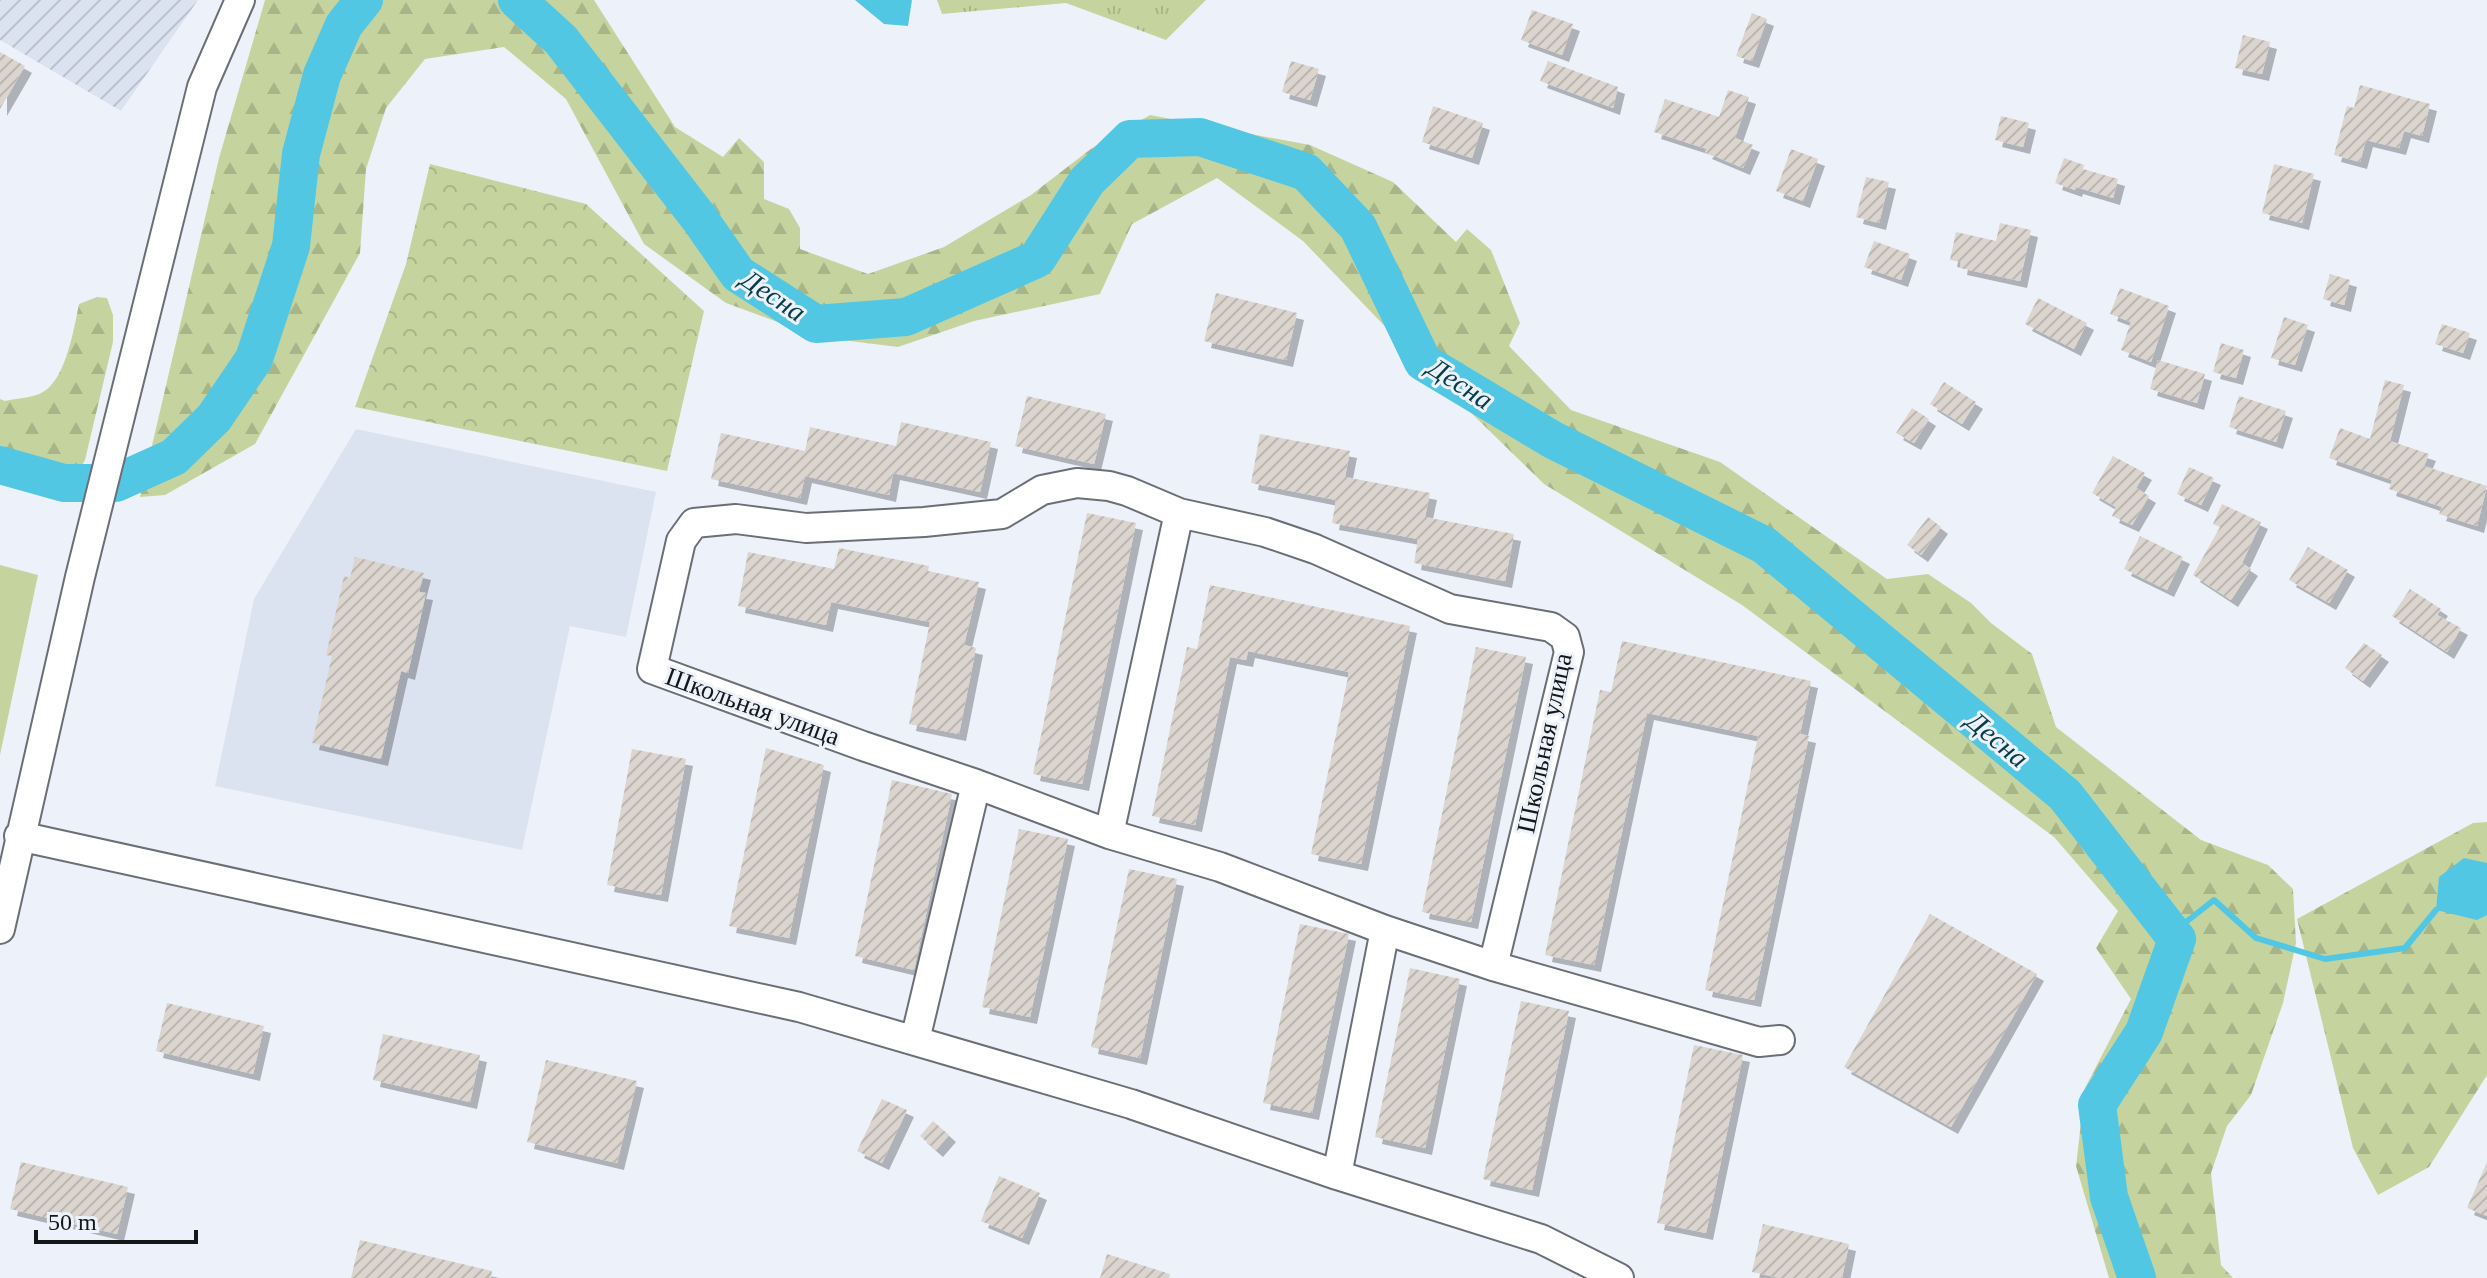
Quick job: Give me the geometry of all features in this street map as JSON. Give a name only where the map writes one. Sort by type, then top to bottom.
[{"type":"street","points":[[0,929],[80,577],[202,87],[240,0]]},
{"type":"street","name":"Школьная улица","points":[[1493,966],[1569,652],[1565,637],[1551,627],[1450,609],[1315,549],[1265,532],[1179,513],[1109,486],[1077,483],[1042,490],[1002,514],[924,522],[806,528],[736,519],[694,523],[681,541],[652,669],[1109,834],[1220,867],[1385,930],[1493,966],[1759,1042],[1780,1040]]},
{"type":"street","points":[[1109,834],[1179,513]]},
{"type":"street","points":[[915,1040],[976,784]]},
{"type":"street","points":[[19,836],[768,1000],[915,1040],[1131,1104],[1337,1175],[1541,1239],[1619,1278]]},
{"type":"street","points":[[1337,1175],[1385,930]]},
{"type":"shaded area","points":[[0,0],[198,0],[121,111],[0,40]]},
{"type":"shaded area","points":[[356,429],[656,492],[626,637],[570,626],[522,850],[215,786],[254,599]]},
{"type":"green space","points":[[265,0],[594,0],[675,127],[723,157],[739,138],[764,162],[764,199],[789,209],[800,228],[800,249],[868,274],[944,247],[1031,195],[1092,148],[1150,115],[1310,145],[1393,182],[1456,242],[1467,229],[1491,250],[1520,323],[1509,346],[1571,410],[1720,462],[1887,579],[1928,574],[1971,603],[1991,623],[2032,654],[2056,727],[2201,840],[2268,865],[2293,889],[2296,943],[2283,1003],[2251,1095],[2227,1126],[2211,1173],[2221,1265],[2233,1278],[2109,1278],[2076,1166],[2085,1088],[2131,999],[2096,948],[2118,911],[2054,837],[1742,605],[1544,484],[1421,364],[1303,241],[1217,178],[1132,224],[1100,294],[974,321],[898,347],[818,337],[726,303],[644,244],[566,99],[504,47],[425,59],[386,108],[366,169],[360,253],[255,444],[165,495],[140,497],[219,158]]},
{"type":"green space","points":[[937,0],[1206,0],[1166,40],[1066,3],[942,14]]},
{"type":"green space","points":[[430,164],[586,204],[704,311],[667,471],[355,407],[406,264]]},
{"type":"green space","points":[[97,297],[107,298],[113,315],[113,342],[85,460],[75,478],[53,491],[0,485],[0,399],[5,401],[35,396],[51,385],[68,352],[79,304]]},
{"type":"green space","points":[[0,565],[38,575],[0,755]]},
{"type":"green space","points":[[2487,822],[2487,1075],[2429,1167],[2378,1195],[2353,1148],[2297,919],[2473,823]]},
{"type":"water","points":[[855,0],[912,0],[908,26],[884,24]]},
{"type":"water","points":[[2464,858],[2487,863],[2487,915],[2477,920],[2436,910],[2439,877]]},
{"type":"building","points":[[1532,10],[1573,24],[1562,55],[1521,40]]},
{"type":"building","points":[[1752,13],[1767,19],[1752,61],[1736,56]]},
{"type":"building","points":[[2243,35],[2270,42],[2262,74],[2235,68]]},
{"type":"building","points":[[0,52],[25,66],[0,109]]},
{"type":"building","points":[[1291,61],[1319,69],[1310,100],[1282,92]]},
{"type":"building","points":[[1548,61],[1618,87],[1613,108],[1540,81]]},
{"type":"building","points":[[2360,85],[2430,104],[2422,136],[2404,131],[2399,148],[2366,140],[2360,162],[2334,155],[2347,106],[2354,108]]},
{"type":"building","points":[[1728,90],[1749,97],[1735,138],[1753,145],[1743,168],[1705,152],[1707,149],[1654,132],[1665,99],[1719,117]]},
{"type":"building","points":[[1433,106],[1483,123],[1472,158],[1422,142]]},
{"type":"building","points":[[2001,116],[2029,123],[2023,147],[1995,140]]},
{"type":"building","points":[[1791,149],[1818,159],[1803,201],[1776,191]]},
{"type":"building","points":[[2064,158],[2084,165],[2083,169],[2118,179],[2113,198],[2055,183]]},
{"type":"building","points":[[2274,164],[2314,174],[2302,223],[2262,213]]},
{"type":"building","points":[[1866,177],[1889,182],[1879,223],[1856,217]]},
{"type":"building","points":[[2000,223],[2031,230],[2020,281],[1960,268],[1961,262],[1950,260],[1956,232],[1996,241]]},
{"type":"building","points":[[1874,241],[1910,254],[1901,280],[1864,267]]},
{"type":"building","points":[[2330,274],[2350,280],[2344,305],[2323,299]]},
{"type":"building","points":[[2120,288],[2169,306],[2151,362],[2121,350],[2131,322],[2110,314]]},
{"type":"building","points":[[1216,293],[1297,313],[1286,360],[1204,341]]},
{"type":"building","points":[[2038,298],[2087,323],[2074,349],[2025,324]]},
{"type":"building","points":[[2284,317],[2308,325],[2295,365],[2271,358]]},
{"type":"building","points":[[2442,324],[2470,333],[2463,353],[2435,344]]},
{"type":"building","points":[[2221,343],[2244,350],[2236,378],[2213,372]]},
{"type":"building","points":[[2158,360],[2205,374],[2197,403],[2150,389]]},
{"type":"building","points":[[2385,380],[2404,385],[2390,441],[2429,454],[2424,466],[2487,486],[2477,526],[2439,514],[2442,507],[2389,489],[2392,480],[2329,458],[2340,428],[2370,439]]},
{"type":"building","points":[[1944,382],[1976,402],[1962,424],[1930,404]]},
{"type":"building","points":[[1027,396],[1106,414],[1094,464],[1015,446]]},
{"type":"building","points":[[2239,396],[2286,411],[2276,442],[2229,427]]},
{"type":"building","points":[[1912,408],[1929,419],[1914,443],[1896,433]]},
{"type":"building","points":[[901,422],[991,442],[980,492],[893,473],[889,495],[805,476],[800,498],[711,479],[721,433],[805,451],[810,427],[896,446]]},
{"type":"building","points":[[1260,434],[1350,451],[1345,477],[1430,493],[1425,517],[1514,534],[1505,581],[1414,563],[1418,539],[1332,523],[1336,500],[1251,483]]},
{"type":"building","points":[[2113,456],[2145,473],[2136,488],[2149,496],[2132,525],[2112,516],[2116,507],[2092,493]]},
{"type":"building","points":[[2189,467],[2214,478],[2201,505],[2177,494]]},
{"type":"building","points":[[2222,504],[2261,522],[2242,563],[2251,569],[2231,600],[2193,575],[2220,527],[2213,524]]},
{"type":"building","points":[[1087,513],[1136,523],[1082,784],[1033,774]]},
{"type":"building","points":[[1928,517],[1941,527],[1921,555],[1907,545]]},
{"type":"building","points":[[2140,536],[2183,557],[2167,590],[2124,569]]},
{"type":"building","points":[[2308,547],[2348,570],[2329,603],[2289,580]]},
{"type":"building","points":[[839,548],[929,566],[928,571],[979,582],[964,645],[976,648],[959,734],[909,724],[930,622],[831,602],[826,625],[738,606],[748,552],[834,569]]},
{"type":"building","points":[[355,557],[424,573],[419,592],[426,593],[408,673],[401,671],[381,759],[312,743],[332,656],[326,655],[344,576],[350,578]]},
{"type":"building","points":[[1210,585],[1410,626],[1361,864],[1311,854],[1349,672],[1248,651],[1246,660],[1230,657],[1195,825],[1152,816],[1187,647],[1197,649]]},
{"type":"building","points":[[2410,589],[2441,609],[2437,615],[2461,628],[2447,652],[2392,616]]},
{"type":"building","points":[[1622,641],[1811,681],[1800,734],[1809,736],[1754,1000],[1705,990],[1758,736],[1647,713],[1594,965],[1545,955],[1600,690],[1611,692]]},
{"type":"building","points":[[2364,643],[2382,655],[2363,681],[2345,668]]},
{"type":"building","points":[[1476,647],[1526,657],[1471,922],[1422,912]]},
{"type":"building","points":[[766,748],[824,765],[789,938],[729,926]]},
{"type":"building","points":[[632,749],[686,759],[661,895],[607,885]]},
{"type":"building","points":[[892,780],[952,794],[914,970],[855,956]]},
{"type":"building","points":[[1019,829],[1068,839],[1030,1017],[982,1007]]},
{"type":"building","points":[[1129,869],[1177,879],[1140,1058],[1091,1047]]},
{"type":"building","points":[[1930,914],[2037,974],[1951,1127],[1844,1067]]},
{"type":"building","points":[[1300,924],[1349,934],[1312,1113],[1263,1103]]},
{"type":"building","points":[[1410,968],[1460,979],[1425,1148],[1375,1137]]},
{"type":"building","points":[[1521,1001],[1569,1011],[1532,1190],[1483,1179]]},
{"type":"building","points":[[167,1003],[264,1026],[253,1074],[156,1051]]},
{"type":"building","points":[[383,1034],[480,1055],[470,1102],[373,1080]]},
{"type":"building","points":[[1694,1045],[1743,1055],[1706,1233],[1657,1223]]},
{"type":"building","points":[[546,1060],[637,1081],[617,1163],[527,1142]]},
{"type":"building","points":[[882,1099],[907,1110],[882,1163],[857,1151]]},
{"type":"building","points":[[933,1121],[949,1135],[936,1150],[920,1136]]},
{"type":"building","points":[[21,1162],[128,1187],[117,1234],[10,1209]]},
{"type":"building","points":[[2487,1162],[2487,1216],[2467,1208]]},
{"type":"building","points":[[999,1176],[1040,1193],[1022,1238],[981,1221]]},
{"type":"building","points":[[1763,1224],[1849,1244],[1842,1278],[1780,1278],[1752,1272]]},
{"type":"building","points":[[360,1240],[492,1271],[491,1278],[351,1278]]},
{"type":"building","points":[[1107,1254],[1170,1274],[1169,1278],[1100,1278]]},
{"type":"waterway","name":"Десна","points":[[0,465],[64,483],[116,483],[174,457],[214,418],[254,359],[291,246],[301,154],[322,75],[344,25],[364,0]]},
{"type":"waterway","name":"Десна","points":[[517,0],[561,40],[699,218],[738,274],[816,324],[906,317],[1037,259],[1087,181],[1130,139],[1200,137],[1306,172],[1358,227],[1423,362],[1553,440],[1764,545],[2065,795],[2177,939],[2144,1032],[2097,1105],[2109,1197],[2137,1278]]},
{"type":"waterway","points":[[2172,933],[2214,900],[2256,938],[2325,959],[2405,948],[2436,910]]}]
